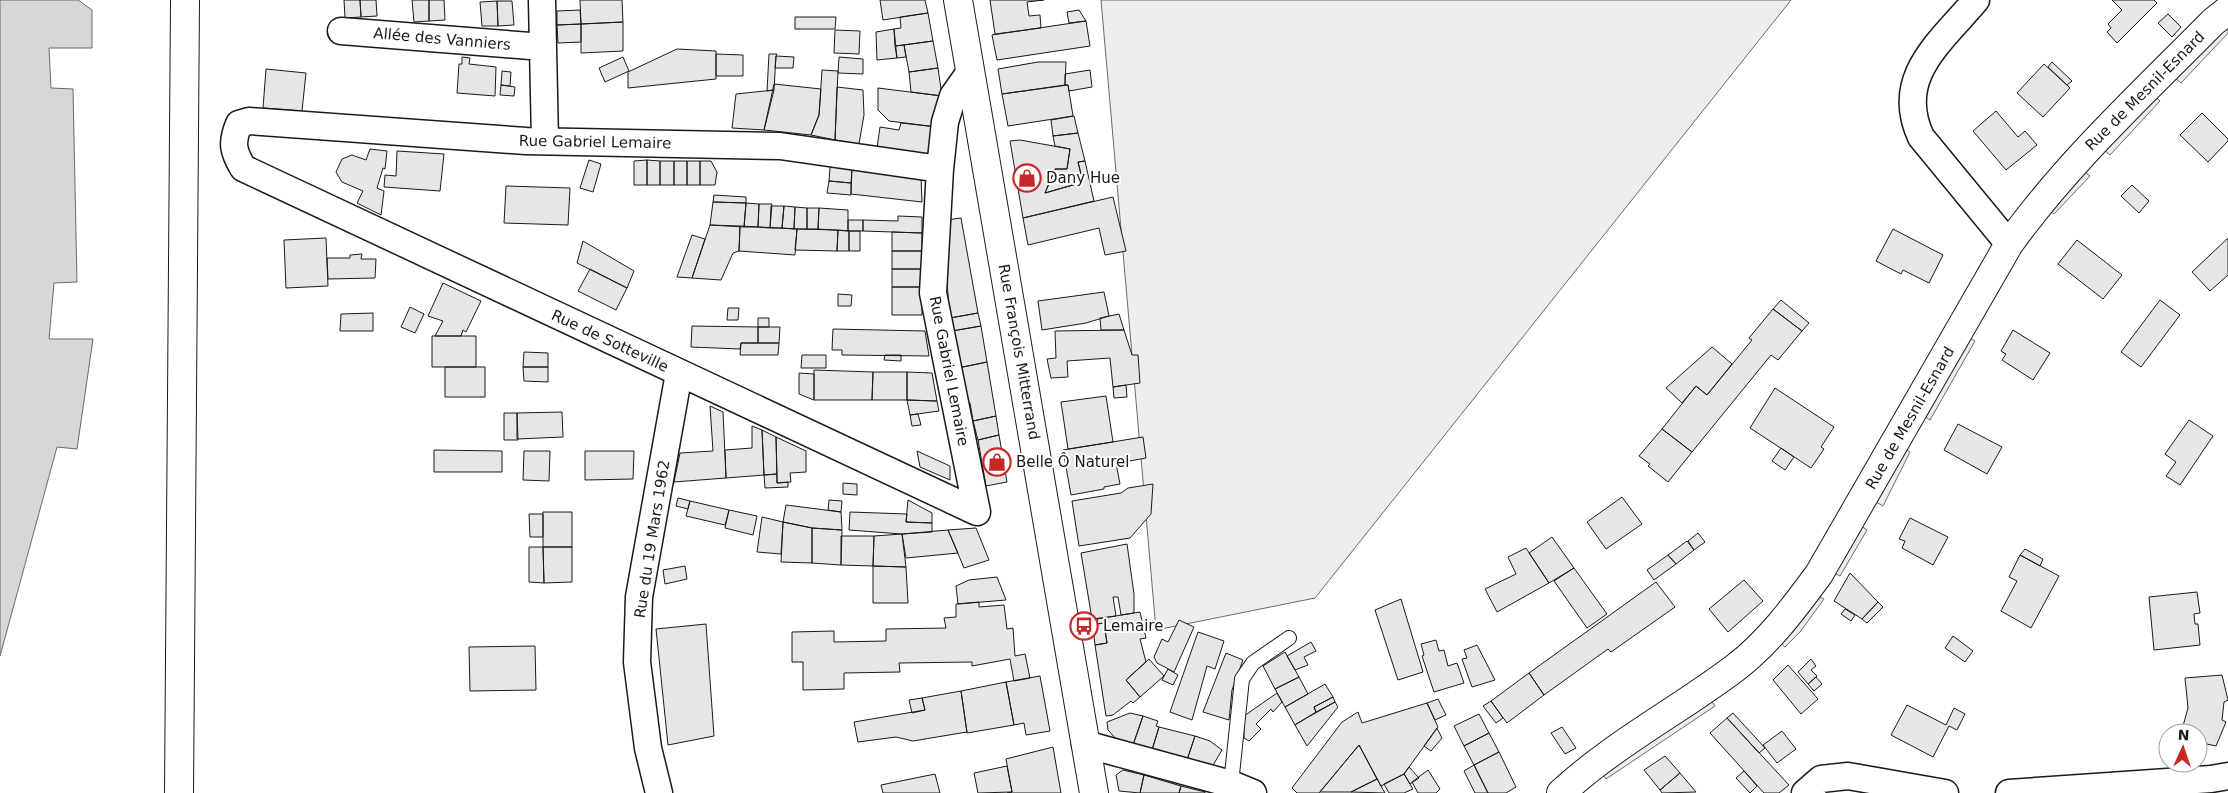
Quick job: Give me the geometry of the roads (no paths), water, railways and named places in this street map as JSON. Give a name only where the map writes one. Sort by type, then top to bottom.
[{"type":"street","points":[[180,793],[185,0]]},
{"type":"street","points":[[542,0],[545,141]]},
{"type":"street","name":"Rue François Mitterrand","points":[[958,0],[1094,793]]},
{"type":"street","points":[[1976,0],[1922,65],[1913,85],[1912,108],[1914,122],[1921,137],[2009,244]]},
{"type":"street","name":"Rue de Mesnil-Esnard","points":[[1561,793],[1620,747],[1736,667],[1763,644],[1792,611],[1819,574],[1857,510],[2009,244],[2038,204],[2071,166],[2213,22],[2228,10]]},
{"type":"street","name":"Allée des Vanniers","points":[[341,31],[543,47]]},
{"type":"street","name":"Rue Gabriel Lemaire","points":[[970,72],[953,96],[945,122],[940,169],[933,292],[977,512]]},
{"type":"street","name":"Rue Gabriel Lemaire","points":[[243,168],[234,152],[234,135],[239,124],[249,121],[545,141],[780,146],[940,169]]},
{"type":"street","name":"Rue de Sotteville","points":[[243,168],[977,512]]},
{"type":"street","name":"Rue du 19 Mars 1962","points":[[659,793],[648,748],[637,662],[640,597],[679,373]]},
{"type":"street","points":[[1085,744],[1242,788]]},
{"type":"street","points":[[1805,793],[1821,779],[1848,776],[1945,793]]},
{"type":"street","points":[[2009,793],[2211,779],[2228,776]]},
{"type":"lane","points":[[1242,788],[1242,679],[1253,663],[1289,638]]},
{"type":"place","name":"Dany Hue","points":[[1027,178]]},
{"type":"place","name":"Belle Ô Naturel","points":[[997,462]]},
{"type":"place","name":"Lemaire","points":[[1084,626]]}]
